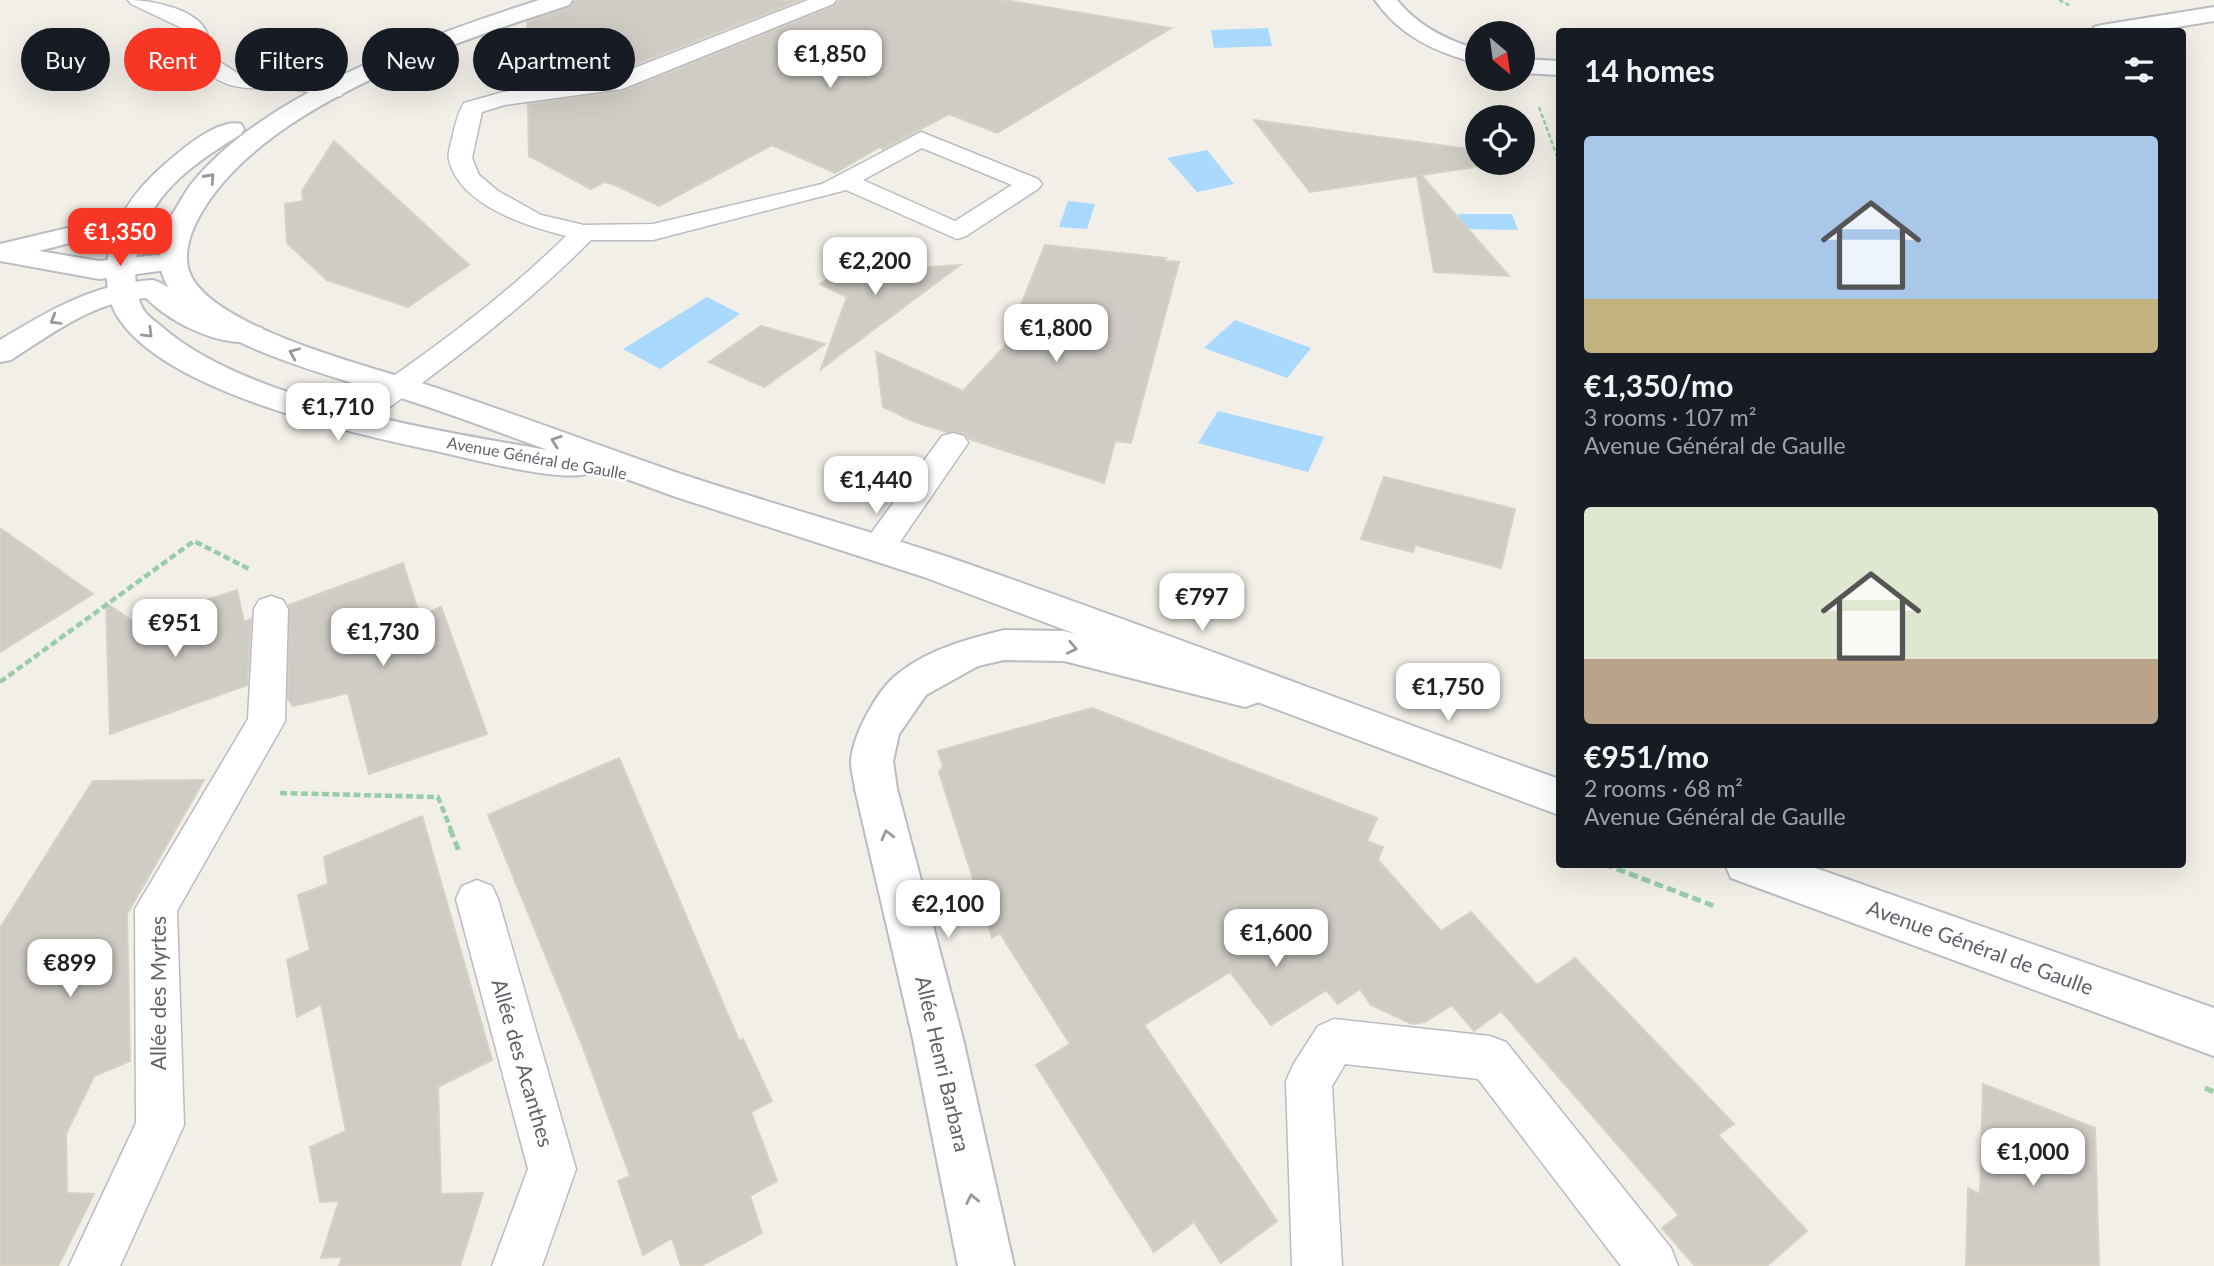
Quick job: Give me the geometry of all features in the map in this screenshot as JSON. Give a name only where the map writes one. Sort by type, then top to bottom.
[{"type":"main road","points":[[348,79],[561,0]]},
{"type":"main road","points":[[1386,0],[1400,20],[1443,47],[1465,53]]},
{"type":"main road","points":[[2127,28],[2214,14]]},
{"type":"main road","points":[[1535,67],[1556,68]]},
{"type":"main road","points":[[122,281],[128,227],[153,192],[205,145],[317,91]]},
{"type":"main road","points":[[0,353],[174,250],[186,210],[207,179],[318,91]]},
{"type":"main road","points":[[0,253],[128,227],[160,227],[174,250]]},
{"type":"main road","name":"Avenue Général de Gaulle","points":[[174,250],[177,280],[198,305],[251,334],[300,356],[399,386],[666,481],[879,547],[1066,613],[1316,709],[1556,796]]},
{"type":"main road","points":[[0,253],[99,270],[142,289],[153,289],[172,309],[198,324],[251,334]]},
{"type":"main road","name":"Avenue Général de Gaulle","points":[[122,281],[131,316],[152,339],[185,359],[290,404],[480,451],[666,481]]},
{"type":"main road","name":"Allée Henri Barbara","points":[[986,1266],[938,1039],[876,789],[872,761],[879,731],[912,684],[967,654],[1004,645],[1064,646],[1316,709]]},
{"type":"main road","name":"Avenue Général de Gaulle","points":[[1760,868],[2214,1032]]},
{"type":"lane","points":[[138,0],[192,25],[197,34],[200,57],[222,78],[235,82]]},
{"type":"lane","points":[[826,0],[614,84],[503,99],[472,108],[460,158],[469,178],[489,196],[532,220],[583,233],[653,232],[830,189],[921,139],[1030,184],[957,230],[845,181]]},
{"type":"lane","points":[[353,419],[480,327],[549,270],[583,233]]},
{"type":"lane","points":[[879,547],[953,443]]},
{"type":"lane","name":"Allée des Myrtes","points":[[94,1266],[160,1125],[156,909],[266,722],[271,609]]},
{"type":"lane","name":"Allée des Acanthes","points":[[477,899],[552,1169],[517,1266]]},
{"type":"lane","points":[[1317,1266],[1309,1081],[1334,1041],[1490,1058],[1653,1266]]},
{"type":"path","points":[[1535,98],[1556,154]]},
{"type":"path","points":[[0,682],[194,541],[268,579],[271,609]]},
{"type":"path","points":[[227,792],[438,797],[477,899]]},
{"type":"water","points":[[1268,28],[1272,46],[1214,48],[1211,30]]},
{"type":"water","points":[[1207,150],[1234,184],[1197,192],[1167,158]]},
{"type":"water","points":[[1068,201],[1095,204],[1087,229],[1059,227]]},
{"type":"water","points":[[1458,214],[1512,214],[1518,230],[1462,229]]},
{"type":"water","points":[[707,297],[740,314],[660,369],[623,349]]},
{"type":"water","points":[[1235,320],[1311,348],[1287,378],[1204,348]]},
{"type":"water","points":[[1218,411],[1324,437],[1308,472],[1198,443]]},
{"type":"building","points":[[575,0],[801,0],[635,65],[635,28],[527,28],[527,22],[570,7]]},
{"type":"building","points":[[839,0],[1004,0],[1171,28],[997,133],[949,114],[883,149],[880,147],[835,173],[772,145],[659,206],[613,184],[604,182],[591,189],[529,156],[528,104],[635,91],[635,86],[834,6]]},
{"type":"building","points":[[1254,120],[1465,148],[1465,169],[1421,175],[1509,276],[1434,272],[1417,176],[1310,192]]},
{"type":"building","points":[[334,141],[469,265],[408,307],[327,280],[287,243],[285,204],[303,201],[302,191]]},
{"type":"building","points":[[1045,245],[1166,258],[1165,261],[1179,262],[1131,443],[1115,441],[1104,483],[969,439],[965,433],[947,432],[915,422],[883,407],[876,352],[963,391],[1004,347]]},
{"type":"building","points":[[864,254],[900,269],[960,265],[821,369],[847,297],[820,284]]},
{"type":"building","points":[[761,326],[825,344],[764,387],[709,362]]},
{"type":"building","points":[[1384,477],[1515,509],[1501,568],[1415,545],[1413,552],[1361,539]]},
{"type":"building","points":[[0,528],[93,594],[0,652]]},
{"type":"building","points":[[403,563],[420,617],[441,607],[487,734],[369,774],[348,693],[293,706],[288,699],[289,605]]},
{"type":"building","points":[[237,590],[244,622],[251,619],[247,685],[110,734],[106,603],[135,623]]},
{"type":"building","points":[[1092,708],[1377,818],[1367,841],[1383,847],[1378,860],[1441,931],[1471,912],[1537,985],[1575,958],[1734,1124],[1718,1135],[1807,1231],[1767,1266],[1695,1266],[1662,1228],[1679,1215],[1501,1011],[1474,1031],[1452,1005],[1425,1022],[1412,1024],[1371,1005],[1360,989],[1338,1004],[1326,990],[1271,1025],[1230,972],[1144,1025],[1277,1221],[1221,1263],[1194,1222],[1154,1252],[1036,1065],[1070,1044],[1000,933],[992,938],[939,772],[943,766],[938,751]]},
{"type":"building","points":[[619,758],[739,1041],[743,1039],[772,1101],[751,1112],[777,1181],[750,1196],[762,1233],[701,1266],[681,1266],[672,1238],[643,1255],[618,1181],[630,1176],[581,1042],[488,815]]},
{"type":"building","points":[[204,780],[127,914],[130,1061],[94,1076],[66,1134],[67,1193],[94,1194],[58,1266],[0,1266],[0,928],[93,781]]},
{"type":"building","points":[[422,816],[492,1060],[438,1087],[441,1194],[483,1193],[460,1266],[339,1266],[342,1257],[321,1258],[339,1201],[320,1202],[310,1147],[346,1131],[321,1004],[297,1017],[287,960],[310,950],[298,895],[328,884],[324,857]]},
{"type":"building","points":[[1983,1084],[2095,1128],[2099,1266],[1966,1266],[1968,1188],[1980,1194]]}]
